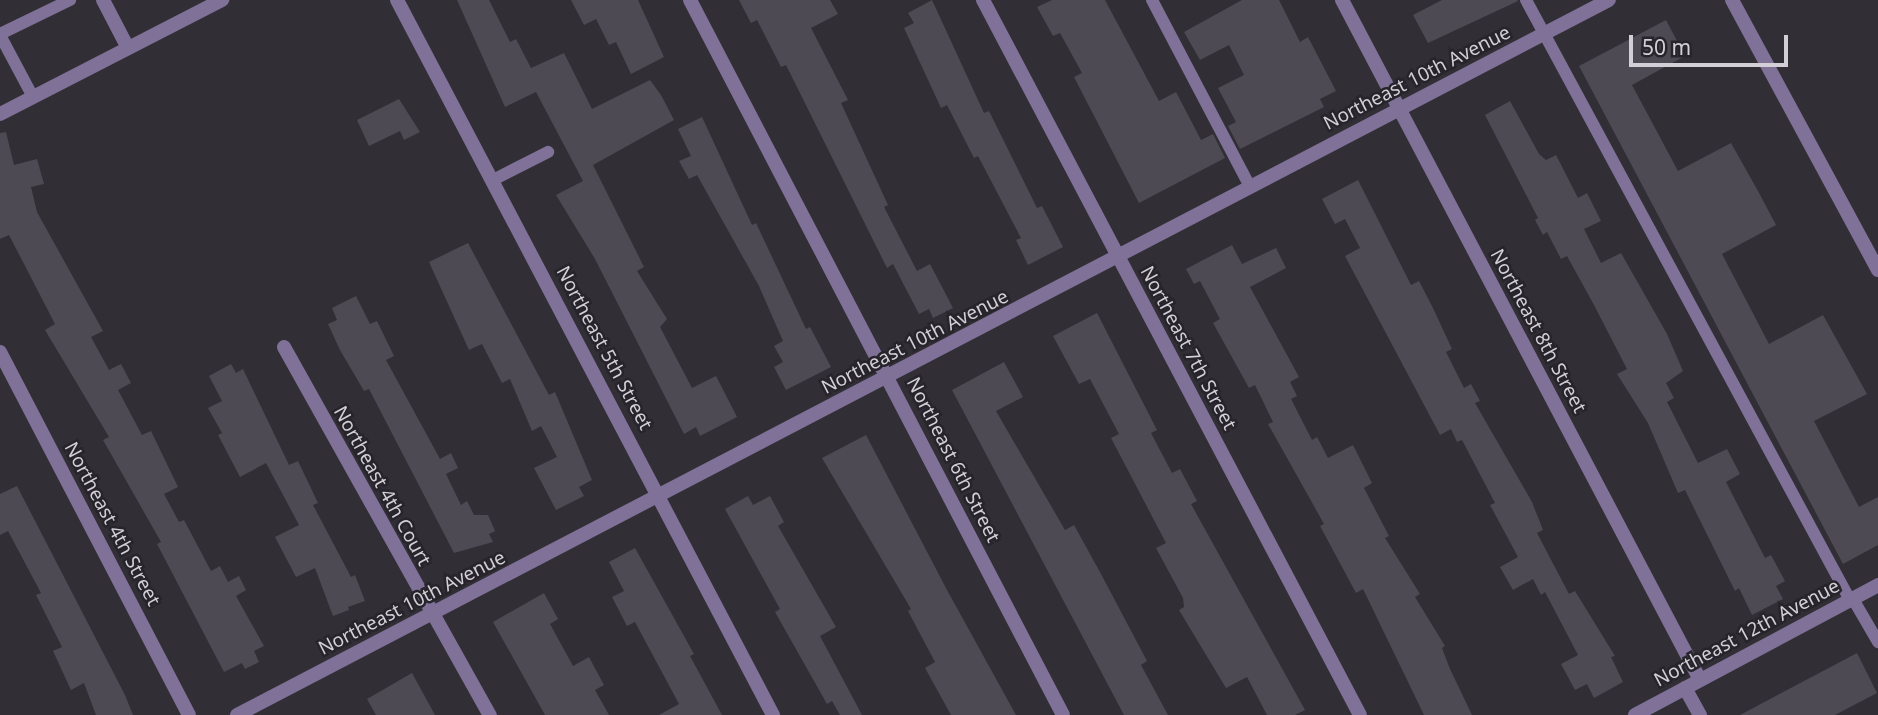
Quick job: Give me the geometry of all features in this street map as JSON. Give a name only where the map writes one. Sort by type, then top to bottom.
[{"type":"street","points":[[103,0],[128,48]]},
{"type":"street","points":[[0,114],[222,0]]},
{"type":"street","name":"Northeast 5th Street","points":[[397,0],[660,495],[773,715]]},
{"type":"street","name":"Northeast 6th Street","points":[[690,0],[1063,715]]},
{"type":"street","name":"Northeast 7th Street","points":[[983,0],[1360,715]]},
{"type":"street","name":"Northeast 8th Street","points":[[1342,0],[1700,680]]},
{"type":"street","name":"Northeast 10th Avenue","points":[[237,715],[1609,0]]},
{"type":"street","points":[[1732,0],[1878,271]]},
{"type":"street","name":"Northeast 4th Court","points":[[284,347],[430,614],[490,715]]},
{"type":"street","name":"Northeast 4th Street","points":[[0,352],[190,715]]},
{"type":"street","name":"Northeast 12th Avenue","points":[[1634,715],[1878,585]]},
{"type":"street","points":[[1685,688],[1700,715]]},
{"type":"lane","points":[[33,97],[0,34],[70,0]]},
{"type":"lane","points":[[1152,0],[1250,187]]},
{"type":"lane","points":[[1526,0],[1851,600],[1878,642]]},
{"type":"lane","points":[[493,180],[548,152]]},
{"type":"building","points":[[457,0],[489,0],[510,42],[516,39],[531,68],[564,53],[592,109],[650,80],[661,95],[674,120],[593,165],[644,267],[637,271],[667,319],[660,327],[692,388],[716,376],[737,417],[700,436],[696,427],[684,434],[595,259],[556,195],[583,181],[536,92],[505,107]]},
{"type":"building","points":[[571,0],[638,0],[664,57],[631,74],[616,42],[609,45],[596,19],[584,25]]},
{"type":"building","points":[[739,0],[830,0],[838,14],[811,28],[848,100],[841,103],[888,205],[884,207],[917,271],[930,264],[953,308],[933,318],[929,309],[919,314],[893,264],[887,268],[786,65],[781,67],[757,20],[751,23]]},
{"type":"building","points":[[932,0],[984,113],[989,111],[1037,208],[1042,206],[1063,247],[1028,265],[1016,240],[1021,238],[978,156],[974,158],[947,105],[941,108],[904,28],[914,23],[908,13]]},
{"type":"building","points":[[1052,0],[1105,0],[1159,101],[1176,92],[1201,140],[1213,134],[1225,158],[1139,203],[1074,77],[1082,73],[1060,33],[1053,36],[1037,7]]},
{"type":"building","points":[[1242,0],[1279,0],[1300,42],[1308,37],[1336,91],[1320,99],[1324,107],[1240,149],[1228,126],[1236,122],[1218,88],[1244,75],[1229,45],[1200,60],[1184,32]]},
{"type":"building","points":[[1442,0],[1518,1],[1428,43],[1413,15]]},
{"type":"building","points":[[1666,20],[1685,56],[1632,85],[1678,171],[1731,143],[1776,225],[1722,254],[1769,344],[1823,315],[1867,394],[1814,421],[1859,507],[1878,497],[1878,545],[1843,564],[1579,66]]},
{"type":"building","points":[[399,99],[420,132],[404,140],[400,131],[369,146],[357,120]]},
{"type":"building","points":[[1510,101],[1539,154],[1546,160],[1556,155],[1578,198],[1587,193],[1601,221],[1584,229],[1601,263],[1621,253],[1667,334],[1683,371],[1666,383],[1674,398],[1667,402],[1698,463],[1727,449],[1740,474],[1726,482],[1765,558],[1771,555],[1785,581],[1776,586],[1783,599],[1752,615],[1739,588],[1735,591],[1685,490],[1678,493],[1648,423],[1617,374],[1627,369],[1567,256],[1561,259],[1547,232],[1543,235],[1535,220],[1538,218],[1485,115]]},
{"type":"building","points":[[702,117],[752,225],[756,223],[806,329],[810,327],[831,367],[786,390],[774,367],[783,362],[774,346],[783,341],[759,286],[697,175],[689,179],[679,161],[691,156],[678,129]]},
{"type":"building","points":[[6,132],[14,165],[37,159],[44,184],[31,187],[37,212],[103,331],[91,337],[109,370],[121,364],[131,383],[118,390],[142,435],[151,431],[178,487],[164,494],[179,522],[184,520],[211,571],[220,566],[228,582],[239,576],[246,590],[236,596],[264,646],[254,651],[259,662],[245,669],[242,663],[224,672],[157,544],[161,542],[103,440],[109,437],[45,330],[55,324],[9,235],[0,239],[0,133]]},
{"type":"building","points":[[1358,180],[1411,285],[1419,281],[1452,349],[1446,352],[1464,388],[1471,384],[1480,401],[1475,403],[1532,502],[1543,530],[1537,533],[1569,594],[1575,591],[1615,656],[1611,657],[1623,682],[1594,698],[1587,684],[1575,690],[1561,664],[1578,655],[1545,592],[1541,595],[1533,579],[1513,590],[1500,567],[1518,557],[1490,505],[1495,503],[1462,440],[1457,442],[1451,429],[1440,435],[1345,256],[1360,248],[1345,219],[1335,224],[1322,199]]},
{"type":"building","points":[[468,243],[549,395],[555,392],[592,480],[579,487],[584,496],[556,510],[534,468],[557,457],[541,426],[532,431],[510,379],[502,383],[482,344],[469,350],[429,262]]},
{"type":"building","points":[[1232,245],[1242,264],[1276,248],[1286,268],[1250,287],[1299,377],[1290,382],[1297,396],[1291,399],[1312,440],[1317,437],[1328,458],[1353,445],[1372,483],[1364,488],[1389,536],[1385,538],[1420,594],[1415,597],[1445,646],[1442,648],[1450,669],[1472,715],[1424,715],[1363,589],[1356,593],[1320,526],[1324,524],[1268,424],[1273,422],[1255,385],[1249,388],[1213,323],[1220,319],[1200,281],[1194,284],[1186,269]]},
{"type":"building","points":[[356,296],[370,324],[377,321],[394,356],[386,360],[440,459],[451,453],[458,468],[446,474],[461,505],[467,501],[474,515],[488,515],[495,531],[489,534],[493,542],[454,553],[369,389],[364,391],[340,350],[328,324],[337,320],[332,308]]},
{"type":"building","points":[[1097,313],[1157,430],[1151,433],[1172,473],[1180,469],[1197,501],[1191,504],[1305,710],[1295,715],[1267,715],[1247,677],[1226,688],[1179,610],[1184,607],[1183,598],[1156,548],[1166,543],[1111,438],[1119,434],[1090,379],[1079,384],[1053,336]]},
{"type":"building","points":[[1004,362],[1023,397],[996,411],[1065,530],[1074,525],[1147,661],[1141,665],[1168,715],[1124,715],[952,390]]},
{"type":"building","points":[[231,364],[236,373],[243,369],[289,465],[298,461],[318,503],[313,505],[351,577],[355,575],[365,601],[348,607],[349,610],[333,616],[315,568],[296,577],[275,537],[299,525],[266,463],[240,477],[218,435],[222,433],[208,408],[222,401],[209,376]]},
{"type":"building","points":[[866,435],[1016,715],[951,715],[925,668],[935,662],[908,611],[911,609],[822,458]]},
{"type":"building","points":[[17,486],[133,715],[96,715],[84,683],[71,690],[53,651],[62,647],[36,595],[41,593],[8,531],[0,535],[0,494]]},
{"type":"building","points":[[748,496],[753,505],[770,496],[784,522],[778,526],[836,627],[820,636],[862,715],[840,715],[832,701],[827,704],[775,612],[780,609],[725,509]]},
{"type":"building","points":[[635,548],[694,654],[690,656],[722,715],[659,715],[679,704],[635,622],[627,626],[612,597],[624,591],[609,562]]},
{"type":"building","points":[[544,593],[558,619],[550,624],[573,666],[589,657],[604,685],[595,690],[609,715],[545,715],[493,622]]},
{"type":"building","points":[[1857,653],[1877,693],[1835,715],[1740,715]]},
{"type":"building","points":[[412,673],[435,715],[376,715],[367,699]]}]
